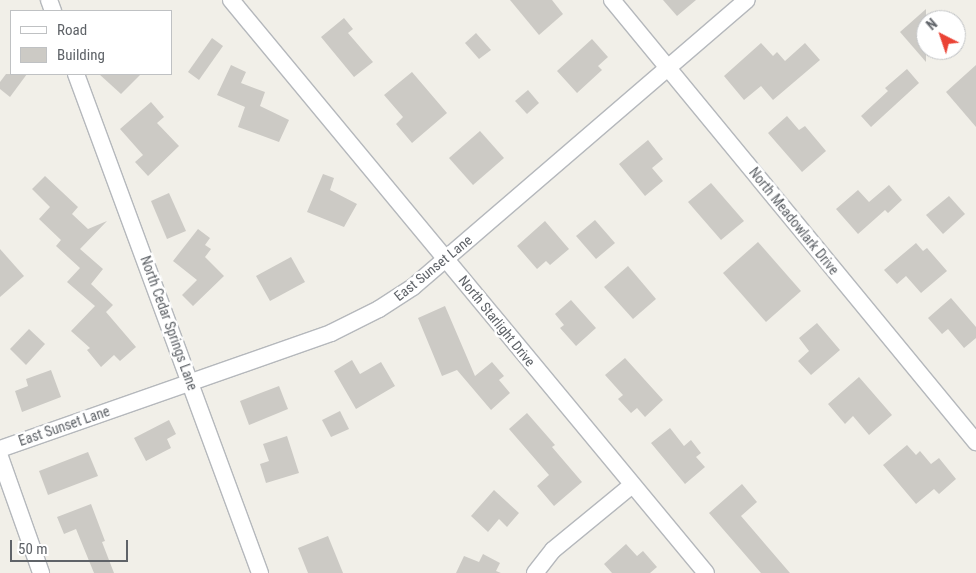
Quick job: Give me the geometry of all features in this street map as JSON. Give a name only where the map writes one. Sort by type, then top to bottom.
[{"type":"street","name":"North Starlight Drive","points":[[231,0],[706,573]]},
{"type":"street","name":"North Meadowlark Drive","points":[[612,0],[976,442]]},
{"type":"street","name":"East Sunset Lane","points":[[0,449],[339,329],[379,309],[413,287],[747,0]]},
{"type":"street","name":"North Cedar Springs Lane","points":[[76,75],[260,573]]},
{"type":"street","points":[[0,457],[41,573]]},
{"type":"street","points":[[535,573],[554,550],[632,485]]},
{"type":"building","points":[[510,0],[552,0],[563,14],[539,35]]},
{"type":"building","points":[[663,0],[696,0],[677,16]]},
{"type":"building","points":[[344,18],[353,29],[348,33],[373,62],[354,77],[321,37]]},
{"type":"building","points":[[916,18],[916,50],[900,32]]},
{"type":"building","points":[[476,33],[491,50],[479,59],[465,43]]},
{"type":"building","points":[[212,38],[223,46],[199,80],[188,72]]},
{"type":"building","points":[[592,39],[608,57],[598,66],[602,70],[577,93],[557,71]]},
{"type":"building","points":[[761,43],[773,56],[777,52],[785,61],[805,43],[820,60],[773,100],[761,86],[744,100],[724,76]]},
{"type":"building","points":[[231,65],[246,72],[241,83],[265,92],[260,106],[289,120],[279,142],[238,127],[245,107],[217,95]]},
{"type":"building","points":[[976,65],[976,127],[946,92]]},
{"type":"building","points":[[907,69],[919,83],[871,127],[861,116],[888,91],[885,88]]},
{"type":"building","points":[[412,72],[447,113],[412,143],[396,124],[403,117],[384,95]]},
{"type":"building","points":[[6,74],[26,75],[10,97],[0,89],[0,82]]},
{"type":"building","points":[[100,75],[140,75],[121,94]]},
{"type":"building","points":[[528,90],[539,103],[527,114],[515,101]]},
{"type":"building","points":[[151,102],[164,117],[157,123],[179,146],[148,176],[135,162],[143,155],[120,129]]},
{"type":"building","points":[[787,116],[799,130],[805,126],[826,151],[802,172],[768,133]]},
{"type":"building","points":[[480,131],[504,158],[473,185],[449,158]]},
{"type":"building","points":[[648,140],[663,159],[652,168],[663,181],[645,196],[619,164]]},
{"type":"building","points":[[323,174],[334,178],[330,190],[357,204],[344,227],[307,212]]},
{"type":"building","points":[[45,176],[78,207],[72,214],[88,229],[107,221],[80,249],[103,269],[91,284],[113,305],[106,312],[136,347],[120,361],[114,355],[101,367],[87,350],[90,348],[71,331],[95,306],[67,282],[80,268],[56,246],[61,240],[39,219],[50,207],[32,189]]},
{"type":"building","points":[[711,183],[744,221],[721,240],[688,202]]},
{"type":"building","points":[[889,185],[902,200],[888,213],[885,210],[858,234],[836,209],[858,190],[869,202]]},
{"type":"building","points":[[169,193],[186,231],[167,239],[151,201]]},
{"type":"building","points":[[949,196],[965,214],[943,234],[926,215]]},
{"type":"building","points":[[595,220],[615,243],[596,259],[576,236]]},
{"type":"building","points":[[545,221],[569,249],[550,265],[546,261],[537,269],[517,246]]},
{"type":"building","points":[[198,229],[210,238],[205,245],[211,249],[205,257],[224,276],[193,306],[182,295],[197,280],[173,261]]},
{"type":"building","points":[[758,242],[801,291],[766,322],[723,273]]},
{"type":"building","points":[[916,243],[923,251],[927,248],[947,271],[921,293],[906,276],[897,284],[884,270]]},
{"type":"building","points":[[0,249],[24,276],[0,297]]},
{"type":"building","points":[[291,257],[305,282],[270,301],[256,276]]},
{"type":"building","points":[[628,266],[656,299],[633,319],[604,287]]},
{"type":"building","points":[[951,298],[976,327],[976,338],[964,348],[948,329],[942,334],[928,318]]},
{"type":"building","points":[[571,300],[596,328],[576,346],[560,328],[564,325],[555,314]]},
{"type":"building","points":[[445,306],[475,376],[492,362],[504,376],[499,380],[510,393],[491,410],[457,370],[442,376],[418,318]]},
{"type":"building","points":[[817,323],[840,350],[811,375],[798,361],[809,351],[799,338]]},
{"type":"building","points":[[29,329],[45,344],[26,365],[10,349]]},
{"type":"building","points":[[625,358],[663,400],[645,417],[637,408],[631,413],[618,399],[623,395],[605,375]]},
{"type":"building","points":[[352,360],[360,374],[381,362],[395,386],[356,409],[334,371]]},
{"type":"building","points":[[51,370],[61,397],[22,412],[15,391],[28,386],[26,379]]},
{"type":"building","points":[[859,377],[892,415],[869,435],[853,416],[845,424],[828,404]]},
{"type":"building","points":[[279,386],[288,409],[249,425],[240,401]]},
{"type":"building","points":[[340,411],[349,429],[331,437],[322,420]]},
{"type":"building","points":[[527,413],[555,445],[552,447],[582,482],[554,506],[537,486],[549,475],[509,429]]},
{"type":"building","points":[[169,420],[176,434],[167,439],[171,448],[146,461],[134,438]]},
{"type":"building","points":[[670,428],[684,446],[691,440],[701,453],[696,457],[705,467],[685,484],[651,443]]},
{"type":"building","points":[[287,436],[299,473],[266,483],[260,464],[269,461],[263,444]]},
{"type":"building","points":[[907,445],[916,455],[920,451],[931,464],[939,458],[956,479],[939,494],[934,489],[916,504],[883,465]]},
{"type":"building","points":[[88,452],[98,476],[48,495],[39,471]]},
{"type":"building","points":[[742,484],[757,502],[741,516],[790,573],[761,573],[709,513]]},
{"type":"building","points":[[494,490],[519,513],[507,527],[499,519],[488,532],[471,516]]},
{"type":"building","points":[[91,504],[105,541],[102,542],[114,573],[94,573],[76,529],[64,534],[57,517]]},
{"type":"building","points":[[328,536],[343,573],[308,573],[298,548]]},
{"type":"building","points":[[626,544],[637,556],[643,551],[657,567],[650,573],[612,573],[604,564]]},
{"type":"building","points":[[483,554],[500,563],[496,571],[501,573],[456,573],[464,556],[479,562]]}]
